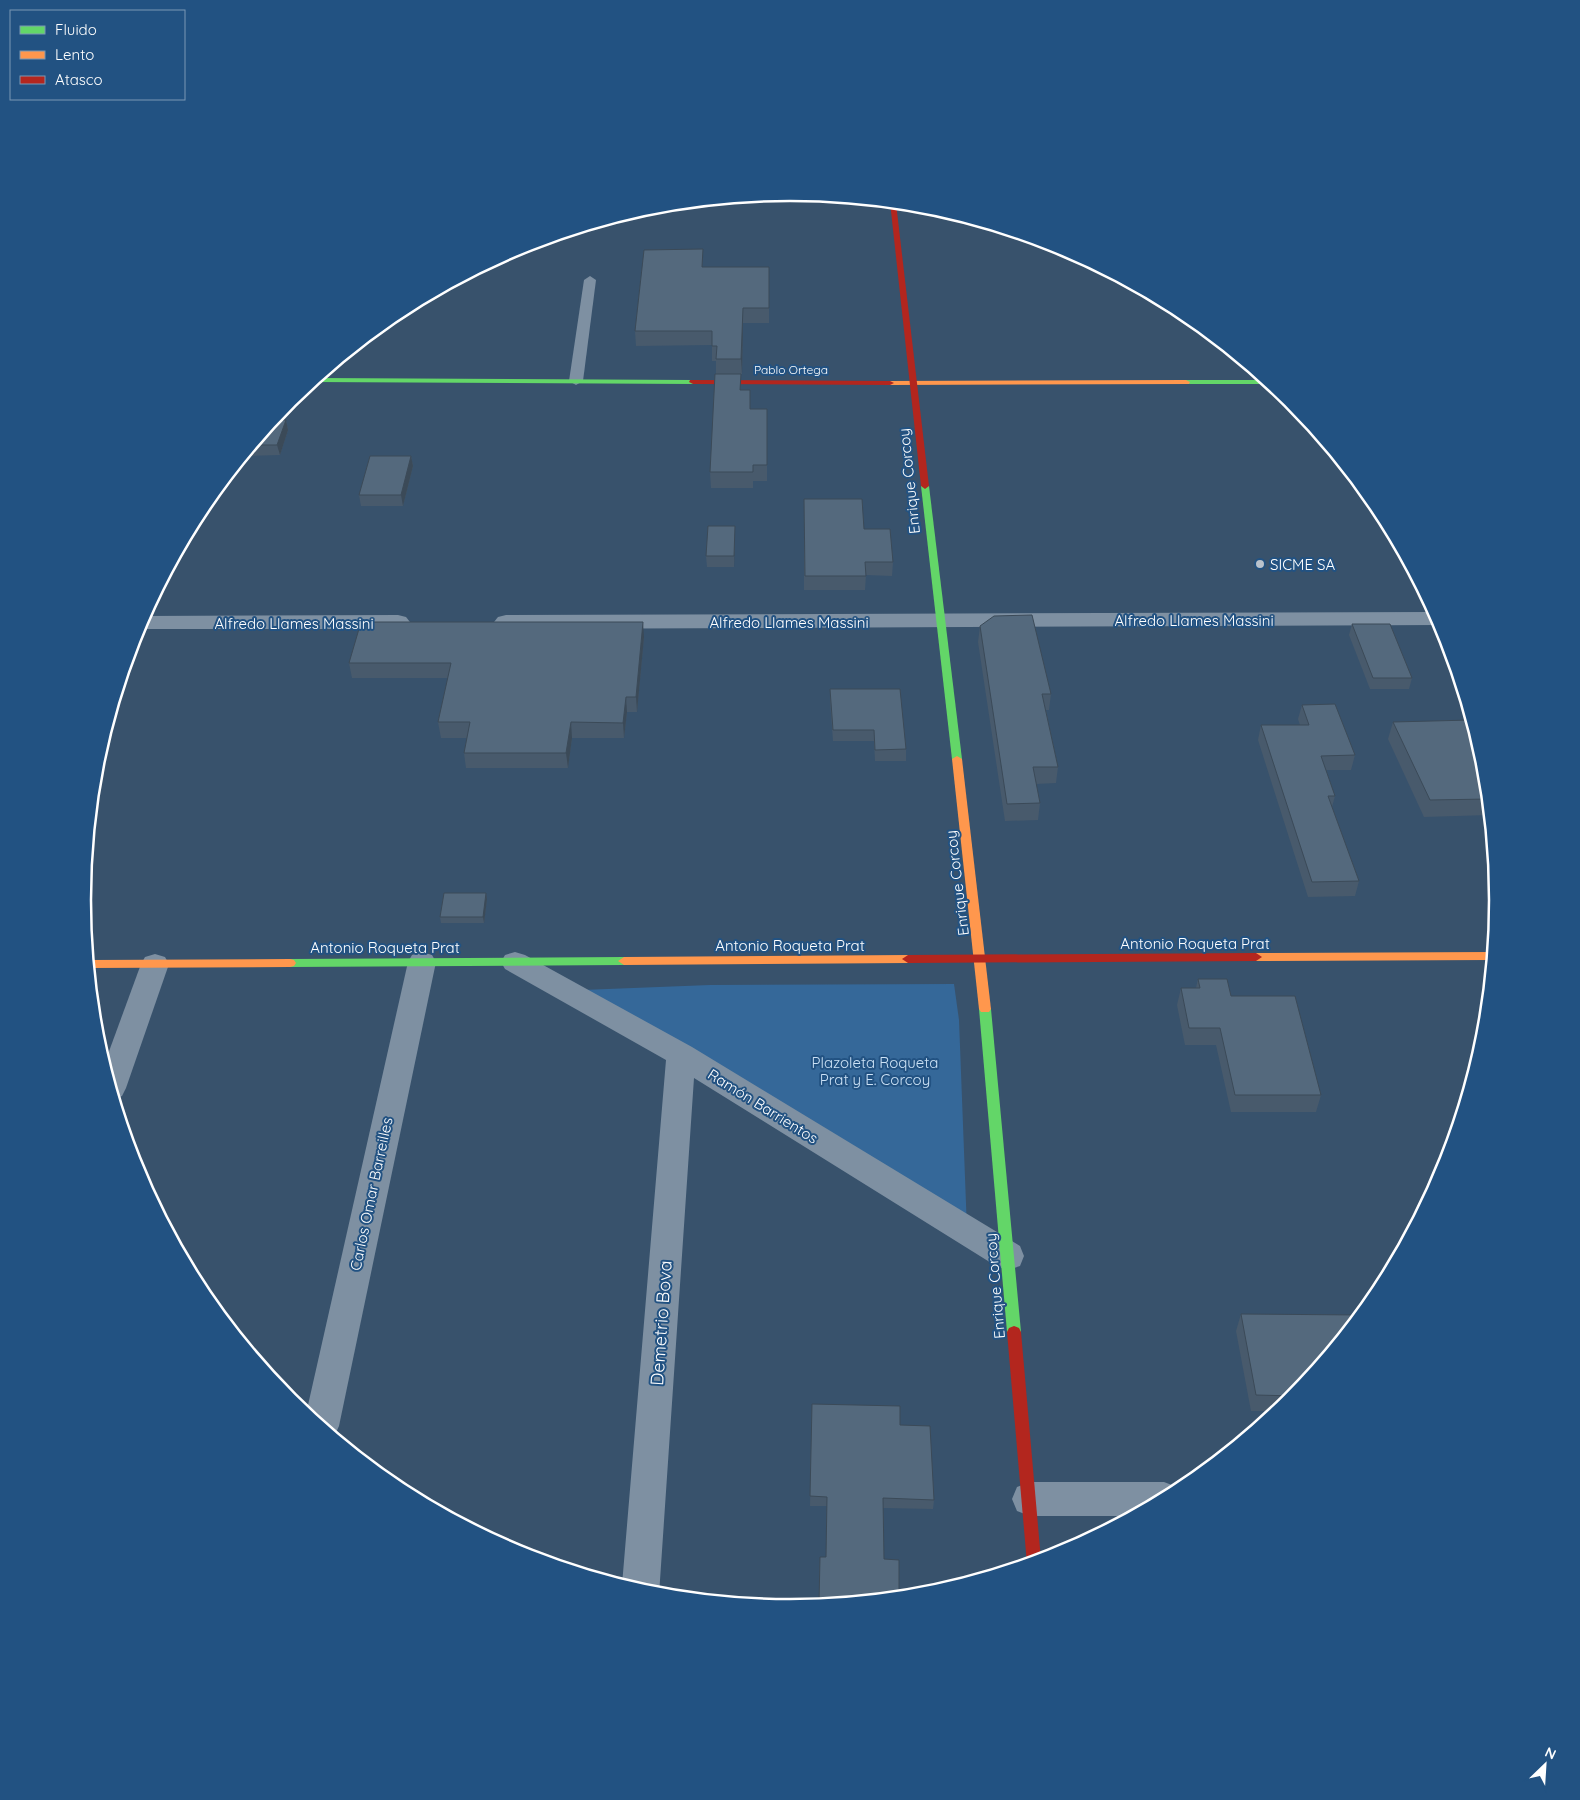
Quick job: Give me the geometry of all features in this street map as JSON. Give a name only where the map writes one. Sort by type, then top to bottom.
[{"type":"street","name":"Enrique Corcoy","points":[[894,209],[940,622],[981,959],[1034,1555]]},
{"type":"street","name":"Pablo Ortega","points":[[324,380],[913,384],[1259,382]]},
{"type":"street","name":"Alfredo Llames Massini","points":[[486,622],[1430,619]]},
{"type":"street","name":"Alfredo Llames Massini","points":[[149,623],[416,622]]},
{"type":"street","name":"Antonio Roqueta Prat","points":[[95,964],[1486,956]]},
{"type":"street","name":"Carlos Omar Barreilles","points":[[323,1419],[422,962]]},
{"type":"street","name":"Ramón Barrientos","points":[[515,962],[681,1055],[1008,1256]]},
{"type":"street","points":[[114,1078],[155,964]]},
{"type":"street","name":"Demetrio Bova","points":[[642,1582],[681,1055]]},
{"type":"street","points":[[1030,1499],[1149,1499]]},
{"type":"lane","points":[[576,381],[590,280]]},
{"type":"green space","name":"Plazoleta Roqueta Prat y E. Corcoy","points":[[954,984],[959,1020],[967,1230],[582,990],[710,985]]},
{"type":"building","points":[[703,249],[702,267],[769,267],[769,308],[743,308],[741,359],[716,359],[717,346],[712,346],[712,331],[635,331],[644,250]]},
{"type":"building","points":[[715,374],[741,374],[740,390],[750,390],[750,409],[767,409],[767,465],[753,465],[753,472],[710,472]]},
{"type":"building","points":[[283,420],[286,420],[277,445],[260,445]]},
{"type":"building","points":[[370,456],[411,456],[401,495],[359,495]]},
{"type":"building","points":[[804,499],[862,499],[864,529],[890,529],[893,562],[865,562],[866,576],[805,576]]},
{"type":"building","points":[[708,526],[735,526],[734,556],[706,556]]},
{"type":"building","points":[[1032,615],[1051,694],[1042,694],[1058,767],[1033,767],[1040,803],[1007,804],[980,626],[994,616]]},
{"type":"building","points":[[361,622],[643,622],[636,697],[626,697],[623,723],[571,722],[566,753],[464,753],[470,722],[438,722],[451,663],[349,663]]},
{"type":"building","points":[[1352,624],[1390,624],[1412,678],[1373,678]]},
{"type":"building","points":[[830,689],[900,689],[906,749],[875,750],[874,730],[833,730]]},
{"type":"building","points":[[1335,704],[1355,755],[1321,756],[1335,796],[1328,796],[1359,881],[1312,882],[1261,725],[1309,725],[1302,705]]},
{"type":"building","points":[[1465,720],[1481,799],[1430,800],[1393,722]]},
{"type":"building","points":[[444,893],[486,893],[483,917],[440,917]]},
{"type":"building","points":[[1198,979],[1227,979],[1231,996],[1295,996],[1321,1095],[1235,1095],[1220,1028],[1189,1028],[1181,988],[1200,988]]},
{"type":"building","points":[[1241,1314],[1351,1315],[1315,1361],[1282,1396],[1256,1395]]},
{"type":"building","points":[[812,1404],[900,1406],[900,1425],[930,1426],[934,1500],[883,1498],[884,1559],[899,1560],[899,1590],[819,1598],[820,1557],[826,1557],[827,1497],[810,1496]]},
{"type":"traffic: fast","points":[[324,380],[693,382]]},
{"type":"traffic: fast","points":[[1186,382],[1258,382]]},
{"type":"traffic: fast","points":[[925,486],[957,759]]},
{"type":"traffic: fast","points":[[290,963],[624,961]]},
{"type":"traffic: fast","points":[[985,1009],[1014,1332]]},
{"type":"traffic: slow","points":[[890,383],[1186,382]]},
{"type":"traffic: slow","points":[[957,759],[985,1009]]},
{"type":"traffic: slow","points":[[1256,957],[1486,956]]},
{"type":"traffic: slow","points":[[624,961],[908,959]]},
{"type":"traffic: slow","points":[[95,964],[290,963]]},
{"type":"traffic: jam","points":[[894,209],[925,486]]},
{"type":"traffic: jam","points":[[693,382],[890,383]]},
{"type":"traffic: jam","points":[[908,959],[1256,957]]},
{"type":"traffic: jam","points":[[1014,1332],[1033,1555]]},
{"type":"place","name":"SICME SA","points":[[1260,564]]}]
